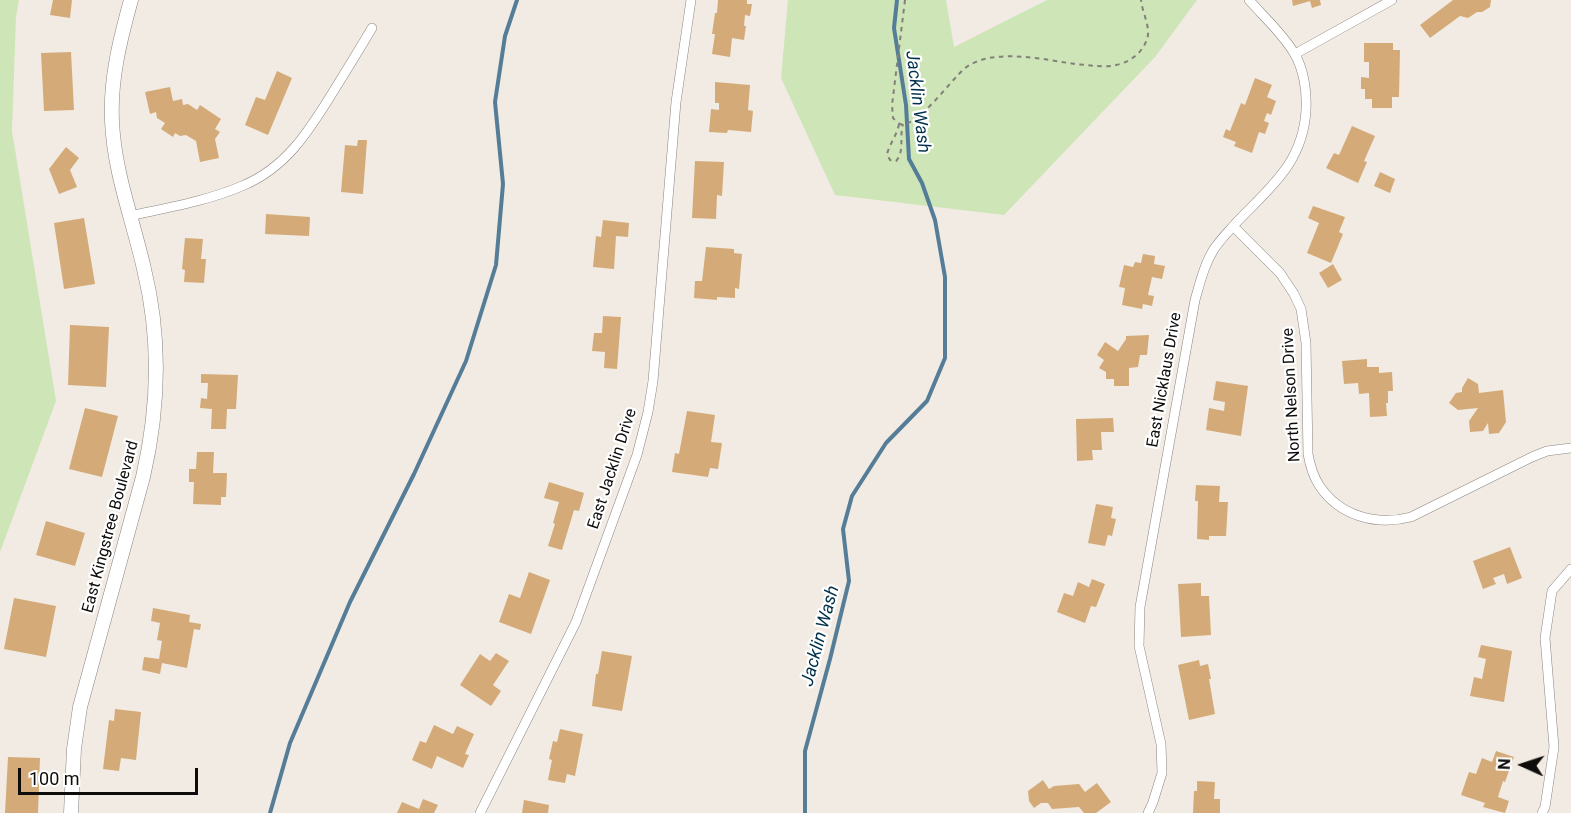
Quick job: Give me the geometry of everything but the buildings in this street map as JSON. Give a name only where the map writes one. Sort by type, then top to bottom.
[{"type":"street","name":"East Kingstree Boulevard","points":[[71,813],[74,749],[80,707],[143,477],[150,446],[156,391],[154,328],[146,277],[117,165],[111,113],[115,62],[131,0]]},
{"type":"street","name":"East Jacklin Drive","points":[[480,813],[576,622],[637,455],[653,381],[676,102],[691,0]]},
{"type":"street","name":"East Nicklaus Drive","points":[[1148,813],[1162,773],[1161,744],[1139,646],[1140,607],[1195,300],[1202,276],[1215,248],[1275,183],[1291,162],[1300,144],[1305,125],[1306,89],[1295,54],[1249,0]]},
{"type":"street","points":[[1295,54],[1392,0]]},
{"type":"street","points":[[130,216],[242,186],[274,167],[311,128],[372,28]]},
{"type":"street","name":"North Nelson Drive","points":[[1233,226],[1280,273],[1301,309],[1306,343],[1308,454],[1318,484],[1327,496],[1342,509],[1362,518],[1401,520],[1532,457],[1571,448]]},
{"type":"street","points":[[1542,813],[1545,807],[1554,747],[1545,638],[1552,591],[1571,569]]},
{"type":"path","points":[[901,124],[893,118],[892,105],[905,0]]},
{"type":"path","points":[[901,124],[912,121],[926,111],[964,69],[975,62],[1003,57],[1097,66],[1117,65],[1130,60],[1146,43],[1148,33],[1141,0]]},
{"type":"path","points":[[901,124],[901,156],[896,161],[890,160],[887,154],[901,124]]},
{"type":"green space","points":[[0,0],[19,0],[16,17],[12,131],[56,401],[0,552]]},
{"type":"green space","points":[[788,0],[946,0],[954,47],[1047,0],[1197,0],[1155,57],[1004,215],[835,195],[781,78]]},
{"type":"waterway","points":[[270,813],[290,743],[350,602],[414,474],[466,361],[496,265],[503,184],[495,102],[505,36],[517,0]]},
{"type":"waterway","name":"Jacklin Wash","points":[[805,813],[805,751],[849,581],[843,529],[852,496],[886,443],[927,401],[945,358],[945,277],[935,220],[922,183],[909,159],[906,105],[894,28],[897,0]]}]
